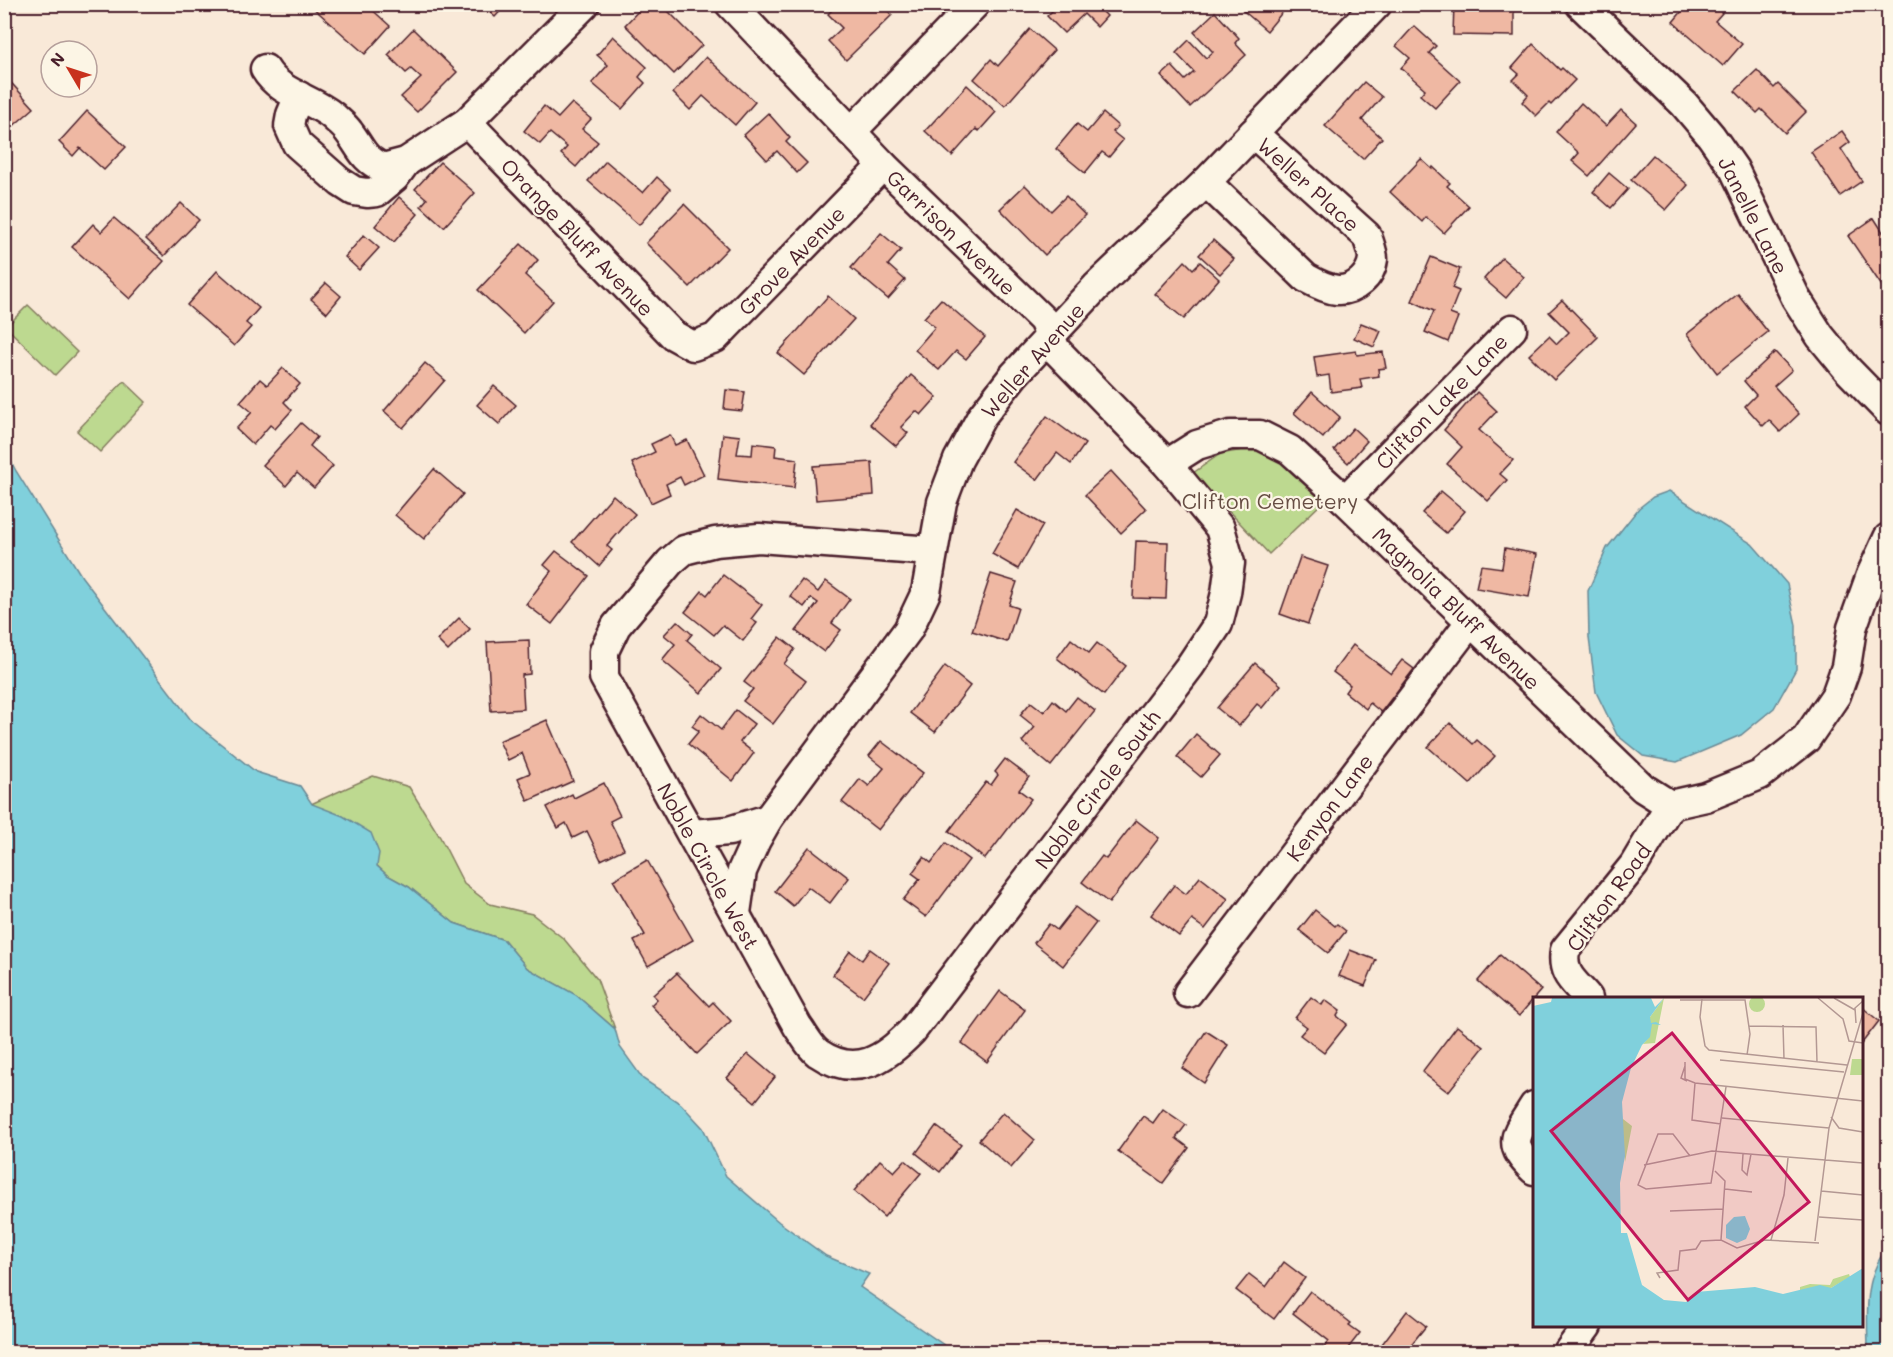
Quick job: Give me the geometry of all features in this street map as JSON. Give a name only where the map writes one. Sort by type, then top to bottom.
[{"type":"street","points":[[299,96],[289,126],[297,144],[340,182],[354,191],[377,192],[390,182],[406,162],[467,122],[585,4]]},
{"type":"street","name":"Garrison Avenue","points":[[730,4],[883,165],[1043,320],[1056,351],[1167,464]]},
{"type":"street","points":[[851,132],[975,4]]},
{"type":"street","name":"Weller Avenue","points":[[736,913],[742,871],[768,819],[908,630],[926,592],[942,502],[958,460],[982,416],[1014,375],[1096,287],[1206,182],[1377,4]]},
{"type":"street","name":"Janelle Lane","points":[[1580,4],[1684,104],[1711,136],[1734,169],[1796,298],[1820,336],[1848,370],[1888,411]]},
{"type":"street","points":[[265,69],[277,84],[331,114],[348,131],[362,155],[372,163],[383,168],[406,162]]},
{"type":"street","name":"Orange Bluff Avenue","points":[[467,122],[673,335],[693,346]]},
{"type":"street","name":"Weller Place","points":[[1206,182],[1306,278],[1321,286],[1339,290],[1355,286],[1370,273],[1373,257],[1367,236],[1253,133]]},
{"type":"street","name":"Grove Avenue","points":[[693,346],[715,338],[883,165]]},
{"type":"street","name":"Clifton Lake Lane","points":[[1345,500],[1512,329]]},
{"type":"street","name":"Magnolia Bluff Avenue","points":[[1167,464],[1197,445],[1230,435],[1260,435],[1290,450],[1345,500],[1643,788],[1670,806]]},
{"type":"street","name":"Noble Circle South","points":[[842,1064],[869,1064],[894,1050],[912,1031],[1190,666],[1218,624],[1226,593],[1230,563],[1220,528],[1167,464]]},
{"type":"street","points":[[1670,806],[1706,797],[1760,775],[1806,739],[1836,695],[1846,667],[1852,628],[1871,575],[1888,537]]},
{"type":"street","name":"Noble Circle West","points":[[842,1064],[817,1052],[798,1028],[604,677],[604,651],[616,626],[670,562],[684,550],[715,542],[759,538],[932,552]]},
{"type":"street","points":[[1196,997],[1476,626]]},
{"type":"street","name":"Clifton Road","points":[[1586,997],[1568,975],[1563,963],[1565,951],[1634,865],[1670,806]]},
{"type":"street","points":[[692,834],[729,831],[768,819]]},
{"type":"street","points":[[1533,1108],[1517,1133],[1515,1143],[1522,1159],[1533,1169]]},
{"type":"street","points":[[1568,1353],[1586,1327]]},
{"type":"green space","points":[[28,305],[77,352],[55,375],[6,327]]},
{"type":"green space","points":[[124,381],[146,402],[100,452],[77,431]]},
{"type":"green space","name":"Clifton Cemetery","points":[[1243,450],[1264,451],[1291,465],[1326,499],[1269,554],[1193,473],[1220,454]]},
{"type":"green space","points":[[373,776],[409,787],[440,837],[464,884],[490,904],[532,914],[564,939],[597,979],[615,1029],[576,995],[527,968],[504,940],[454,923],[409,887],[387,875],[311,804]]},
{"type":"water","points":[[4,448],[82,577],[191,720],[256,772],[300,786],[312,804],[343,816],[371,833],[379,853],[377,866],[387,875],[409,887],[454,923],[504,940],[527,968],[576,995],[615,1029],[620,1047],[643,1079],[681,1104],[703,1128],[726,1176],[779,1222],[826,1256],[869,1274],[860,1287],[954,1352],[5,1352]]},
{"type":"water","points":[[1669,491],[1752,544],[1787,584],[1796,625],[1796,669],[1774,708],[1741,735],[1677,762],[1643,756],[1617,735],[1596,692],[1589,638],[1588,591],[1607,548],[1639,508],[1653,497]]},
{"type":"water","points":[[1888,1246],[1888,1352],[1873,1352],[1868,1347],[1869,1294],[1875,1270]]},
{"type":"building","points":[[366,4],[390,26],[365,54],[310,5]]},
{"type":"building","points":[[481,4],[507,4],[495,17]]},
{"type":"building","points":[[645,4],[661,4],[702,45],[674,74],[625,25]]},
{"type":"building","points":[[838,4],[881,4],[892,15],[846,60],[828,41],[842,28],[828,14]]},
{"type":"building","points":[[1059,4],[1100,4],[1098,7],[1107,16],[1097,27],[1084,14],[1064,33],[1047,16]]},
{"type":"building","points":[[1243,4],[1289,4],[1267,31],[1240,8]]},
{"type":"building","points":[[1454,4],[1514,4],[1514,36],[1453,35]]},
{"type":"building","points":[[1688,4],[1712,4],[1722,13],[1715,21],[1742,44],[1723,66],[1673,22]]},
{"type":"building","points":[[1215,12],[1239,38],[1235,43],[1246,55],[1190,107],[1161,76],[1172,66],[1185,80],[1194,72],[1176,53],[1189,40],[1206,58],[1213,52],[1194,32]]},
{"type":"building","points":[[1414,26],[1436,46],[1429,53],[1460,81],[1435,108],[1420,95],[1425,89],[1401,68],[1410,58],[1396,46]]},
{"type":"building","points":[[413,29],[457,72],[417,112],[401,97],[421,78],[411,69],[406,73],[388,55]]},
{"type":"building","points":[[1030,29],[1054,50],[1005,106],[974,79],[991,59],[998,66]]},
{"type":"building","points":[[613,36],[647,67],[639,77],[645,83],[622,109],[592,83],[608,65],[597,55]]},
{"type":"building","points":[[1533,44],[1560,70],[1562,68],[1575,80],[1551,105],[1549,103],[1536,116],[1522,102],[1528,95],[1513,80],[1519,74],[1512,68]]},
{"type":"building","points":[[706,57],[755,102],[735,125],[703,96],[690,110],[673,93]]},
{"type":"building","points":[[1757,70],[1774,88],[1778,84],[1806,112],[1785,133],[1761,109],[1757,113],[1735,91]]},
{"type":"building","points":[[4,75],[34,108],[11,128],[4,120]]},
{"type":"building","points":[[1364,82],[1382,97],[1362,120],[1382,138],[1363,159],[1325,126]]},
{"type":"building","points":[[967,85],[996,112],[979,131],[976,129],[952,156],[925,131]]},
{"type":"building","points":[[572,103],[591,119],[582,129],[598,142],[576,167],[561,154],[567,147],[550,133],[540,144],[524,131],[544,106],[558,118]]},
{"type":"building","points":[[1581,103],[1606,126],[1621,110],[1636,123],[1589,176],[1572,161],[1579,153],[1556,132]]},
{"type":"building","points":[[87,111],[126,147],[104,170],[80,148],[73,156],[59,142]]},
{"type":"building","points":[[768,113],[790,138],[786,142],[807,163],[797,173],[777,151],[767,160],[744,135]]},
{"type":"building","points":[[1103,113],[1118,126],[1113,132],[1123,140],[1109,157],[1102,152],[1085,173],[1056,149],[1077,124],[1087,132]]},
{"type":"building","points":[[1842,131],[1850,142],[1841,149],[1862,181],[1840,196],[1811,152]]},
{"type":"building","points":[[1653,155],[1688,185],[1666,210],[1631,180]]},
{"type":"building","points":[[1421,159],[1450,183],[1447,186],[1469,206],[1444,233],[1426,217],[1422,222],[1390,192]]},
{"type":"building","points":[[606,161],[643,193],[657,177],[670,189],[639,225],[588,181]]},
{"type":"building","points":[[440,162],[475,193],[444,227],[421,206],[427,199],[415,189]]},
{"type":"building","points":[[1609,173],[1628,189],[1611,208],[1593,192]]},
{"type":"building","points":[[1025,185],[1051,211],[1066,196],[1085,215],[1045,255],[1000,209]]},
{"type":"building","points":[[399,197],[418,214],[394,242],[375,226]]},
{"type":"building","points":[[181,203],[199,220],[164,256],[146,239]]},
{"type":"building","points":[[684,204],[728,248],[690,287],[646,243]]},
{"type":"building","points":[[114,218],[164,261],[130,299],[72,247],[93,224],[101,232]]},
{"type":"building","points":[[1874,218],[1888,240],[1888,290],[1886,292],[1848,236]]},
{"type":"building","points":[[881,233],[901,250],[888,265],[905,280],[888,299],[851,268]]},
{"type":"building","points":[[364,235],[379,248],[359,270],[345,257]]},
{"type":"building","points":[[1213,240],[1234,259],[1220,274],[1199,255]]},
{"type":"building","points":[[521,244],[538,260],[525,275],[553,301],[524,333],[478,290]]},
{"type":"building","points":[[1431,257],[1460,269],[1452,288],[1459,291],[1450,314],[1458,317],[1448,342],[1425,332],[1434,311],[1412,301]]},
{"type":"building","points":[[1502,258],[1524,277],[1506,298],[1484,279]]},
{"type":"building","points":[[1185,261],[1193,269],[1200,262],[1219,279],[1184,319],[1155,294]]},
{"type":"building","points":[[217,271],[259,308],[246,323],[251,327],[234,346],[187,305]]},
{"type":"building","points":[[326,283],[341,296],[327,313],[311,299]]},
{"type":"building","points":[[1738,294],[1768,332],[1717,373],[1687,334]]},
{"type":"building","points":[[828,296],[854,319],[804,375],[778,353]]},
{"type":"building","points":[[941,299],[985,337],[966,359],[956,351],[939,370],[915,350],[935,327],[924,318]]},
{"type":"building","points":[[1562,300],[1598,337],[1554,380],[1529,355],[1549,336],[1557,344],[1569,332],[1549,312]]},
{"type":"building","points":[[1361,323],[1381,331],[1374,347],[1354,338]]},
{"type":"building","points":[[1356,351],[1357,355],[1383,352],[1386,368],[1378,369],[1379,376],[1360,379],[1362,388],[1331,392],[1329,375],[1317,377],[1314,357]]},
{"type":"building","points":[[1775,352],[1792,370],[1774,386],[1799,414],[1780,432],[1769,420],[1763,426],[1745,406],[1756,395],[1744,381]]},
{"type":"building","points":[[425,363],[445,380],[403,428],[384,411]]},
{"type":"building","points":[[283,368],[300,384],[284,402],[292,410],[275,429],[270,425],[253,445],[236,429],[252,412],[240,402],[260,379],[267,385]]},
{"type":"building","points":[[911,375],[937,397],[921,415],[916,411],[901,427],[908,433],[896,446],[870,424]]},
{"type":"building","points":[[494,386],[516,405],[499,424],[477,405]]},
{"type":"building","points":[[726,390],[745,392],[742,411],[724,409]]},
{"type":"building","points":[[1312,392],[1340,417],[1323,438],[1294,413]]},
{"type":"building","points":[[1477,392],[1497,411],[1479,430],[1513,460],[1500,474],[1507,480],[1488,501],[1447,464],[1462,447],[1444,430]]},
{"type":"building","points":[[1047,416],[1085,444],[1071,464],[1057,453],[1037,480],[1013,462]]},
{"type":"building","points":[[301,423],[317,437],[310,446],[333,466],[314,488],[297,473],[286,486],[263,465]]},
{"type":"building","points":[[1353,428],[1367,441],[1348,463],[1334,450]]},
{"type":"building","points":[[723,434],[740,436],[737,454],[752,455],[753,443],[776,446],[775,456],[797,459],[794,488],[718,479]]},
{"type":"building","points":[[670,435],[675,445],[687,440],[704,475],[684,485],[680,477],[666,484],[670,494],[651,503],[632,463],[655,452],[651,444]]},
{"type":"building","points":[[872,462],[874,495],[816,500],[813,466]]},
{"type":"building","points":[[434,469],[463,494],[424,539],[395,515]]},
{"type":"building","points":[[1111,471],[1146,509],[1121,533],[1085,495]]},
{"type":"building","points":[[1441,491],[1465,511],[1446,533],[1422,513]]},
{"type":"building","points":[[613,495],[635,514],[607,546],[612,550],[599,566],[572,542]]},
{"type":"building","points":[[1017,510],[1043,525],[1018,569],[992,554]]},
{"type":"building","points":[[1136,541],[1168,542],[1166,599],[1133,598]]},
{"type":"building","points":[[1505,548],[1537,554],[1529,597],[1476,588],[1481,565],[1502,568]]},
{"type":"building","points":[[556,551],[589,576],[552,624],[526,604],[551,571],[544,565]]},
{"type":"building","points":[[1300,557],[1328,566],[1308,624],[1280,614]]},
{"type":"building","points":[[991,574],[1017,582],[1009,605],[1018,608],[1007,642],[972,631]]},
{"type":"building","points":[[723,575],[762,605],[751,619],[757,623],[743,641],[723,625],[714,635],[685,612],[702,591],[707,595]]},
{"type":"building","points":[[802,580],[818,592],[826,581],[850,599],[832,623],[841,630],[824,652],[796,631],[818,603],[811,598],[804,607],[790,596]]},
{"type":"building","points":[[459,618],[470,629],[448,651],[437,640]]},
{"type":"building","points":[[677,621],[692,634],[687,640],[721,669],[701,693],[662,660],[675,644],[664,635]]},
{"type":"building","points":[[780,637],[795,649],[784,664],[806,681],[773,724],[743,701],[753,689],[744,682]]},
{"type":"building","points":[[1071,639],[1089,653],[1097,643],[1126,666],[1104,695],[1057,658]]},
{"type":"building","points":[[529,640],[530,674],[522,675],[524,709],[491,711],[487,642]]},
{"type":"building","points":[[1353,645],[1391,674],[1402,660],[1414,669],[1381,712],[1370,703],[1366,709],[1345,692],[1350,685],[1333,672]]},
{"type":"building","points":[[1255,663],[1281,685],[1262,708],[1257,704],[1239,726],[1217,708]]},
{"type":"building","points":[[945,666],[970,686],[935,732],[910,713]]},
{"type":"building","points":[[1077,697],[1095,711],[1051,766],[1022,742],[1035,727],[1020,715],[1031,702],[1044,712],[1053,700],[1066,711]]},
{"type":"building","points":[[736,710],[754,724],[740,742],[754,753],[733,781],[688,744],[699,731],[692,726],[701,714],[721,730]]},
{"type":"building","points":[[547,720],[573,781],[528,801],[518,778],[530,773],[522,753],[508,760],[499,741]]},
{"type":"building","points":[[1450,723],[1473,744],[1477,740],[1495,756],[1470,784],[1428,747]]},
{"type":"building","points":[[1196,734],[1220,755],[1201,777],[1177,757]]},
{"type":"building","points":[[881,741],[923,773],[878,830],[842,802],[860,779],[869,786],[884,768],[869,756]]},
{"type":"building","points":[[1005,759],[1029,777],[1019,790],[1031,799],[985,859],[949,831],[986,782],[991,785],[998,775],[995,772]]},
{"type":"building","points":[[604,783],[620,816],[610,821],[624,849],[601,860],[587,831],[573,838],[566,823],[558,828],[547,807],[572,794],[574,798]]},
{"type":"building","points":[[1136,820],[1159,838],[1109,903],[1082,882],[1102,856],[1106,859]]},
{"type":"building","points":[[946,843],[969,860],[926,917],[903,900],[920,879],[912,873],[924,857],[931,863]]},
{"type":"building","points":[[809,847],[849,878],[830,903],[808,887],[793,906],[775,891]]},
{"type":"building","points":[[647,860],[693,940],[648,966],[634,941],[645,935],[613,880]]},
{"type":"building","points":[[1200,877],[1228,899],[1205,929],[1192,920],[1179,936],[1151,915],[1174,885],[1186,894]]},
{"type":"building","points":[[1075,907],[1096,923],[1063,966],[1034,943],[1049,924],[1057,930]]},
{"type":"building","points":[[1315,910],[1335,926],[1337,924],[1346,931],[1328,953],[1299,930]]},
{"type":"building","points":[[870,949],[889,963],[863,997],[833,975],[850,951],[862,960]]},
{"type":"building","points":[[1350,950],[1376,960],[1365,986],[1339,976]]},
{"type":"building","points":[[1500,955],[1541,990],[1519,1016],[1478,981]]},
{"type":"building","points":[[677,973],[709,1006],[713,1002],[731,1021],[697,1054],[651,1005],[657,999],[653,995]]},
{"type":"building","points":[[1000,991],[1025,1010],[987,1062],[962,1043]]},
{"type":"building","points":[[1311,997],[1322,1005],[1325,1000],[1340,1011],[1337,1016],[1347,1024],[1324,1053],[1300,1035],[1307,1027],[1295,1018]]},
{"type":"building","points":[[1863,1008],[1879,1021],[1863,1042]]},
{"type":"building","points":[[1457,1026],[1484,1047],[1448,1092],[1422,1072]]},
{"type":"building","points":[[1206,1031],[1228,1045],[1204,1083],[1182,1068]]},
{"type":"building","points":[[748,1054],[775,1077],[755,1102],[727,1078]]},
{"type":"building","points":[[1163,1109],[1186,1125],[1176,1138],[1189,1148],[1163,1183],[1118,1151],[1143,1116],[1153,1123]]},
{"type":"building","points":[[1003,1112],[1035,1140],[1011,1168],[979,1140]]},
{"type":"building","points":[[936,1126],[961,1145],[940,1172],[916,1153]]},
{"type":"building","points":[[880,1160],[894,1172],[905,1160],[921,1173],[884,1217],[854,1191]]},
{"type":"building","points":[[1284,1262],[1305,1278],[1274,1319],[1236,1290],[1249,1274],[1266,1287]]},
{"type":"building","points":[[1310,1291],[1351,1323],[1349,1325],[1360,1333],[1345,1352],[1322,1350],[1329,1341],[1293,1313]]},
{"type":"building","points":[[1407,1311],[1426,1326],[1405,1352],[1376,1352]]}]
